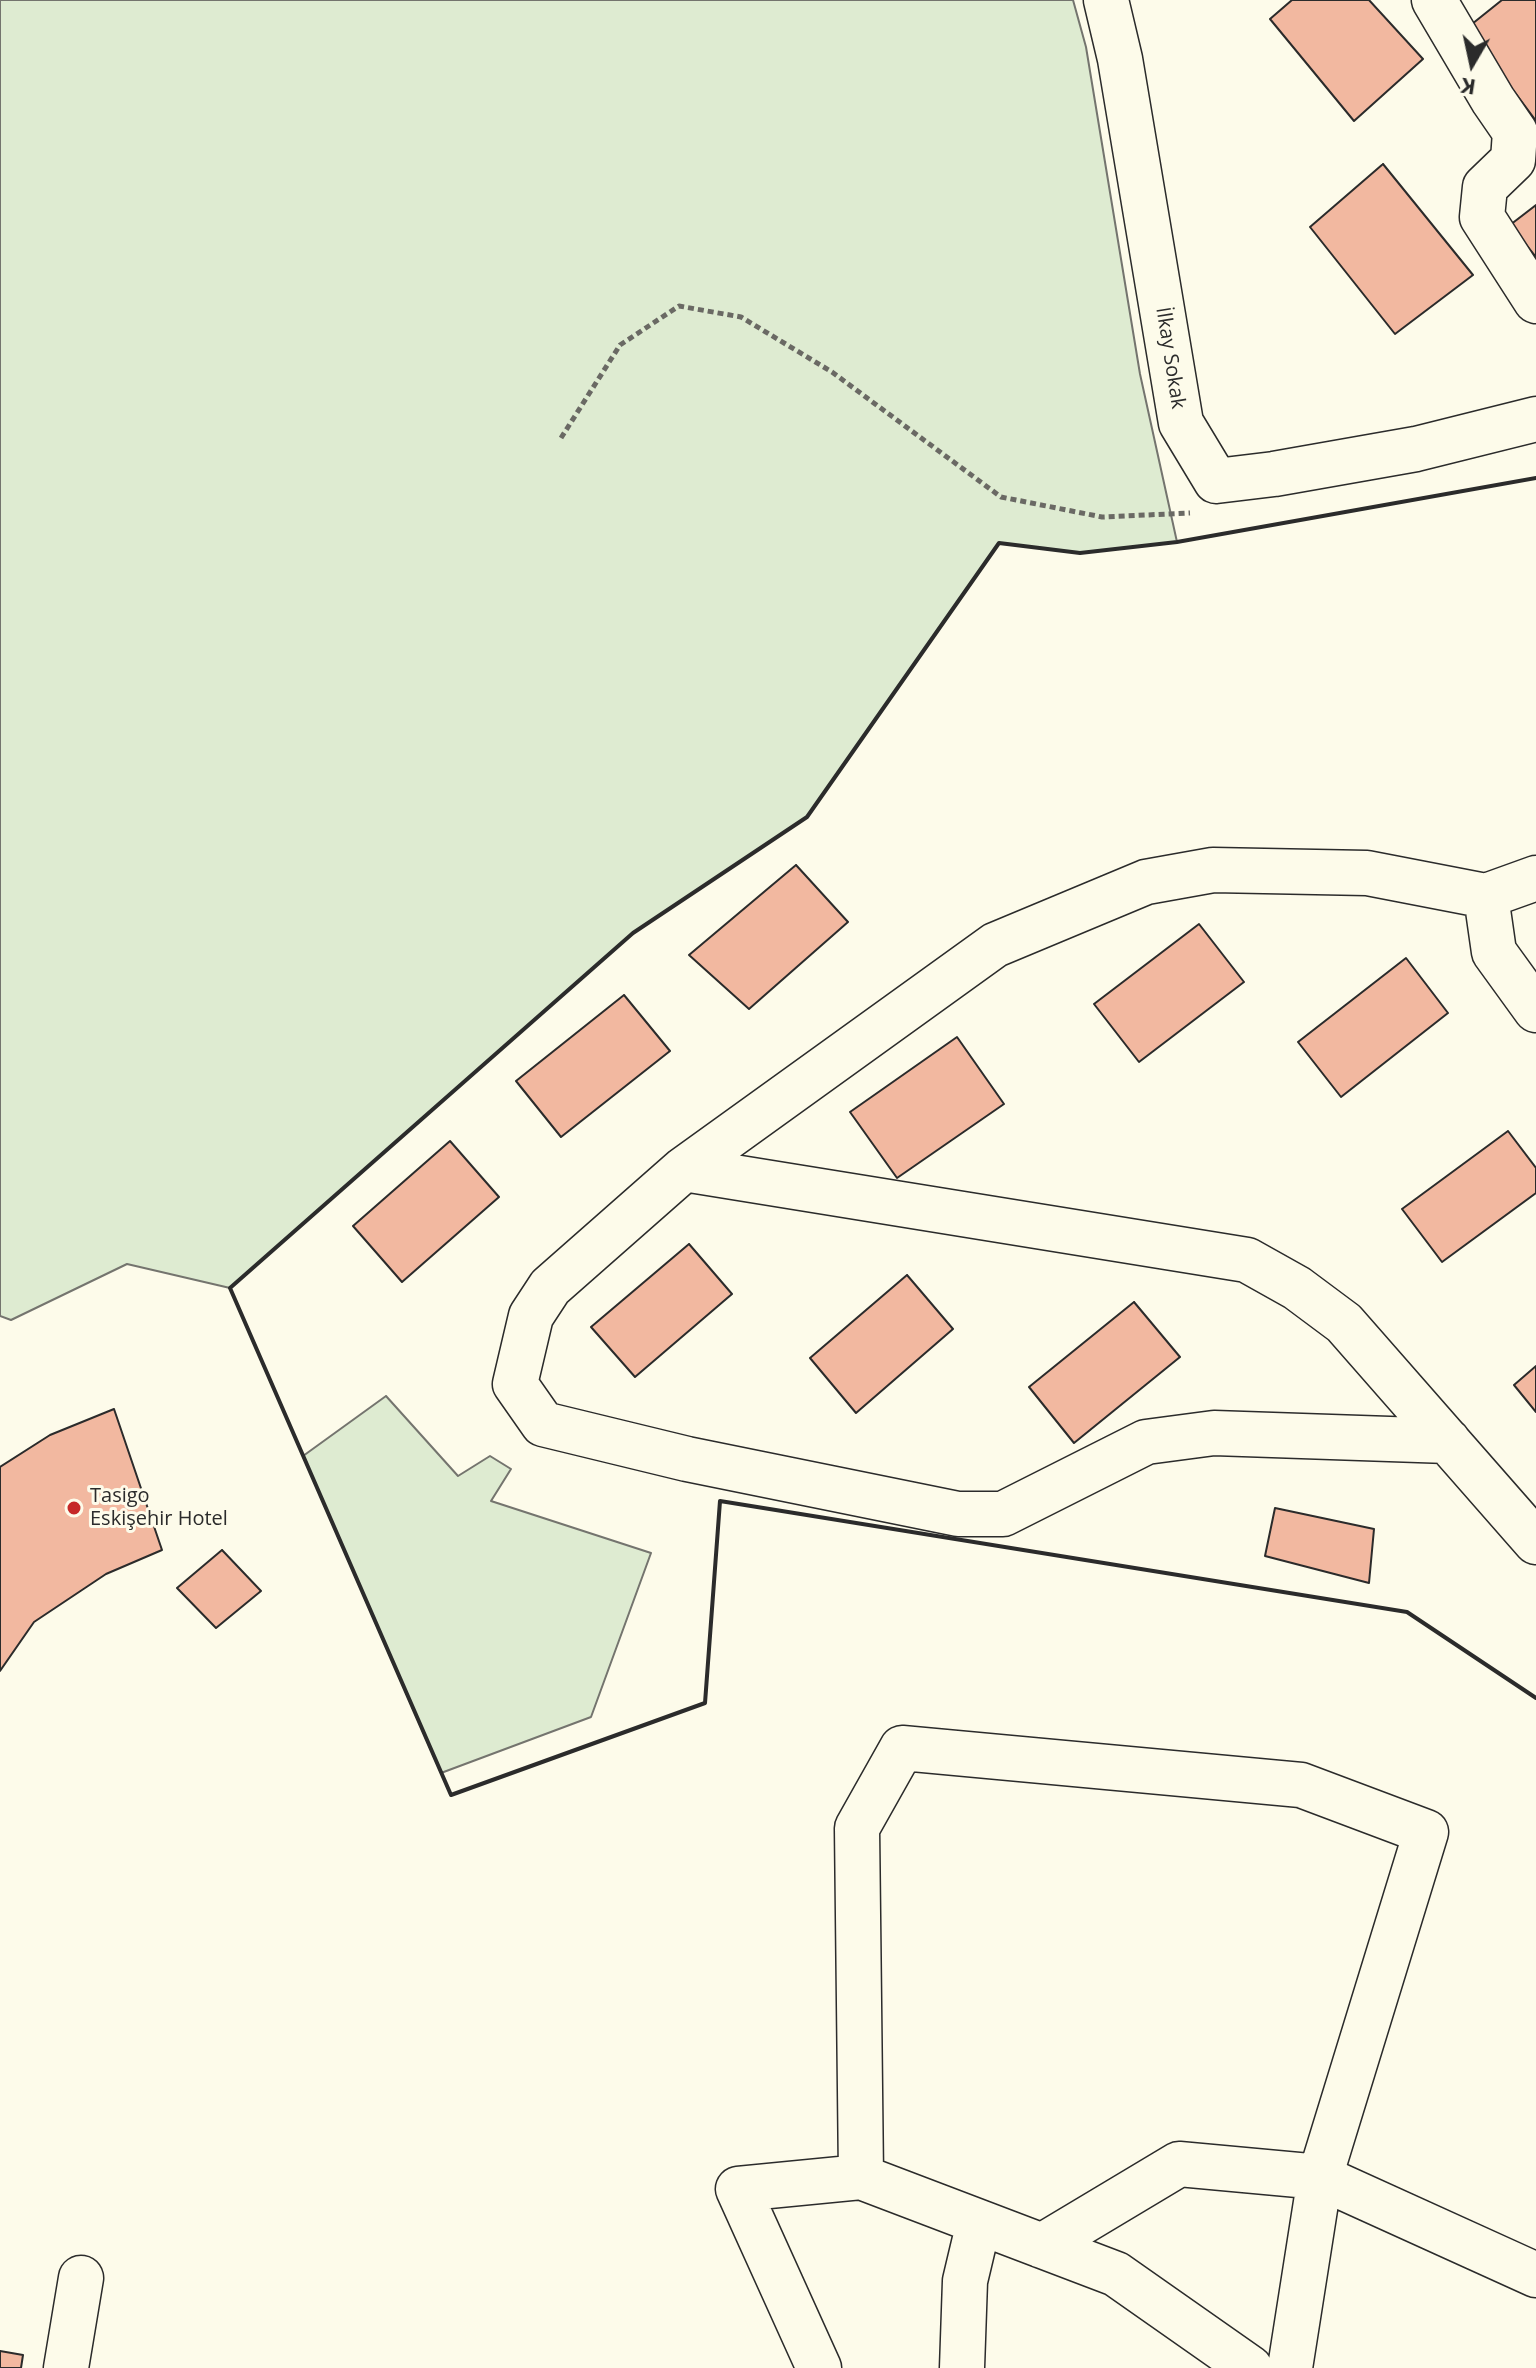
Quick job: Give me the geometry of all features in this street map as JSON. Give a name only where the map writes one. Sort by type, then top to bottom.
[{"type":"street","name":"İlkay Sokak","points":[[1106,0],[1120,59],[1181,423],[1216,481]]},
{"type":"street","points":[[1434,0],[1515,132],[1513,160],[1485,187],[1482,217],[1536,301]]},
{"type":"street","points":[[1216,481],[1416,449],[1536,419]]},
{"type":"street","points":[[1448,1441],[1214,1433],[1146,1442],[1003,1514],[958,1514],[672,1456],[543,1424],[515,1384],[531,1316],[550,1287],[684,1169],[995,945],[1146,882],[1213,870],[1367,873],[1486,896],[1536,878]]},
{"type":"street","points":[[1486,896],[1494,952],[1536,1010]]},
{"type":"street","points":[[684,1169],[1247,1260],[1297,1288],[1344,1323],[1536,1542]]},
{"type":"street","points":[[861,2177],[857,1828],[902,1748],[1301,1785],[1426,1832],[1320,2177],[1290,2368]]},
{"type":"street","points":[[1042,2246],[1179,2164],[1320,2177],[1536,2275]]},
{"type":"street","points":[[819,2368],[738,2189],[861,2177],[1116,2274],[1250,2368]]},
{"type":"street","points":[[962,2368],[965,2281],[979,2222]]},
{"type":"street","points":[[66,2368],[81,2278]]},
{"type":"path","points":[[561,438],[620,345],[679,306],[741,317],[832,372],[1001,497],[1102,517],[1189,514],[1216,481]]},
{"type":"green space","points":[[0,0],[1073,0],[1086,47],[1140,374],[1177,542],[1080,553],[999,543],[807,817],[633,933],[230,1288],[127,1264],[11,1320],[0,1316]]},
{"type":"green space","points":[[386,1396],[458,1476],[490,1456],[511,1469],[491,1501],[651,1553],[591,1717],[441,1773],[303,1456]]},
{"type":"building","points":[[1292,0],[1369,0],[1423,59],[1354,121],[1270,19]]},
{"type":"building","points":[[1502,0],[1536,0],[1536,121],[1467,28]]},
{"type":"building","points":[[1383,164],[1473,275],[1395,334],[1310,227]]},
{"type":"building","points":[[1536,205],[1536,257],[1510,225]]},
{"type":"building","points":[[796,865],[848,922],[749,1009],[689,955]]},
{"type":"building","points":[[1199,924],[1244,982],[1139,1062],[1094,1004]]},
{"type":"building","points":[[1406,958],[1448,1013],[1341,1097],[1298,1042]]},
{"type":"building","points":[[624,995],[670,1051],[561,1137],[516,1081]]},
{"type":"building","points":[[957,1037],[1004,1104],[897,1178],[850,1112]]},
{"type":"building","points":[[1508,1131],[1536,1168],[1536,1193],[1442,1262],[1402,1209]]},
{"type":"building","points":[[450,1141],[499,1197],[402,1282],[353,1226]]},
{"type":"building","points":[[689,1244],[732,1294],[635,1377],[591,1327]]},
{"type":"building","points":[[907,1275],[953,1329],[856,1413],[810,1358]]},
{"type":"building","points":[[1134,1302],[1180,1357],[1074,1443],[1029,1387]]},
{"type":"building","points":[[1536,1366],[1536,1412],[1514,1385]]},
{"type":"building","name":"Tasigo Eskişehir Hotel","points":[[114,1409],[162,1550],[106,1574],[34,1622],[0,1671],[0,1467],[50,1435]]},
{"type":"building","points":[[1275,1508],[1374,1529],[1369,1583],[1265,1556]]},
{"type":"building","points":[[222,1550],[261,1591],[216,1628],[177,1588]]},
{"type":"building","points":[[0,2351],[23,2355],[21,2368],[0,2368]]},
{"type":"wall","points":[[1536,478],[1177,542],[1080,553],[999,543],[807,817],[633,933],[230,1288],[451,1795],[705,1703],[720,1501],[1407,1612],[1536,1698]]},
{"type":"place","name":"Tasigo Eskişehir Hotel","points":[[74,1508]]}]
